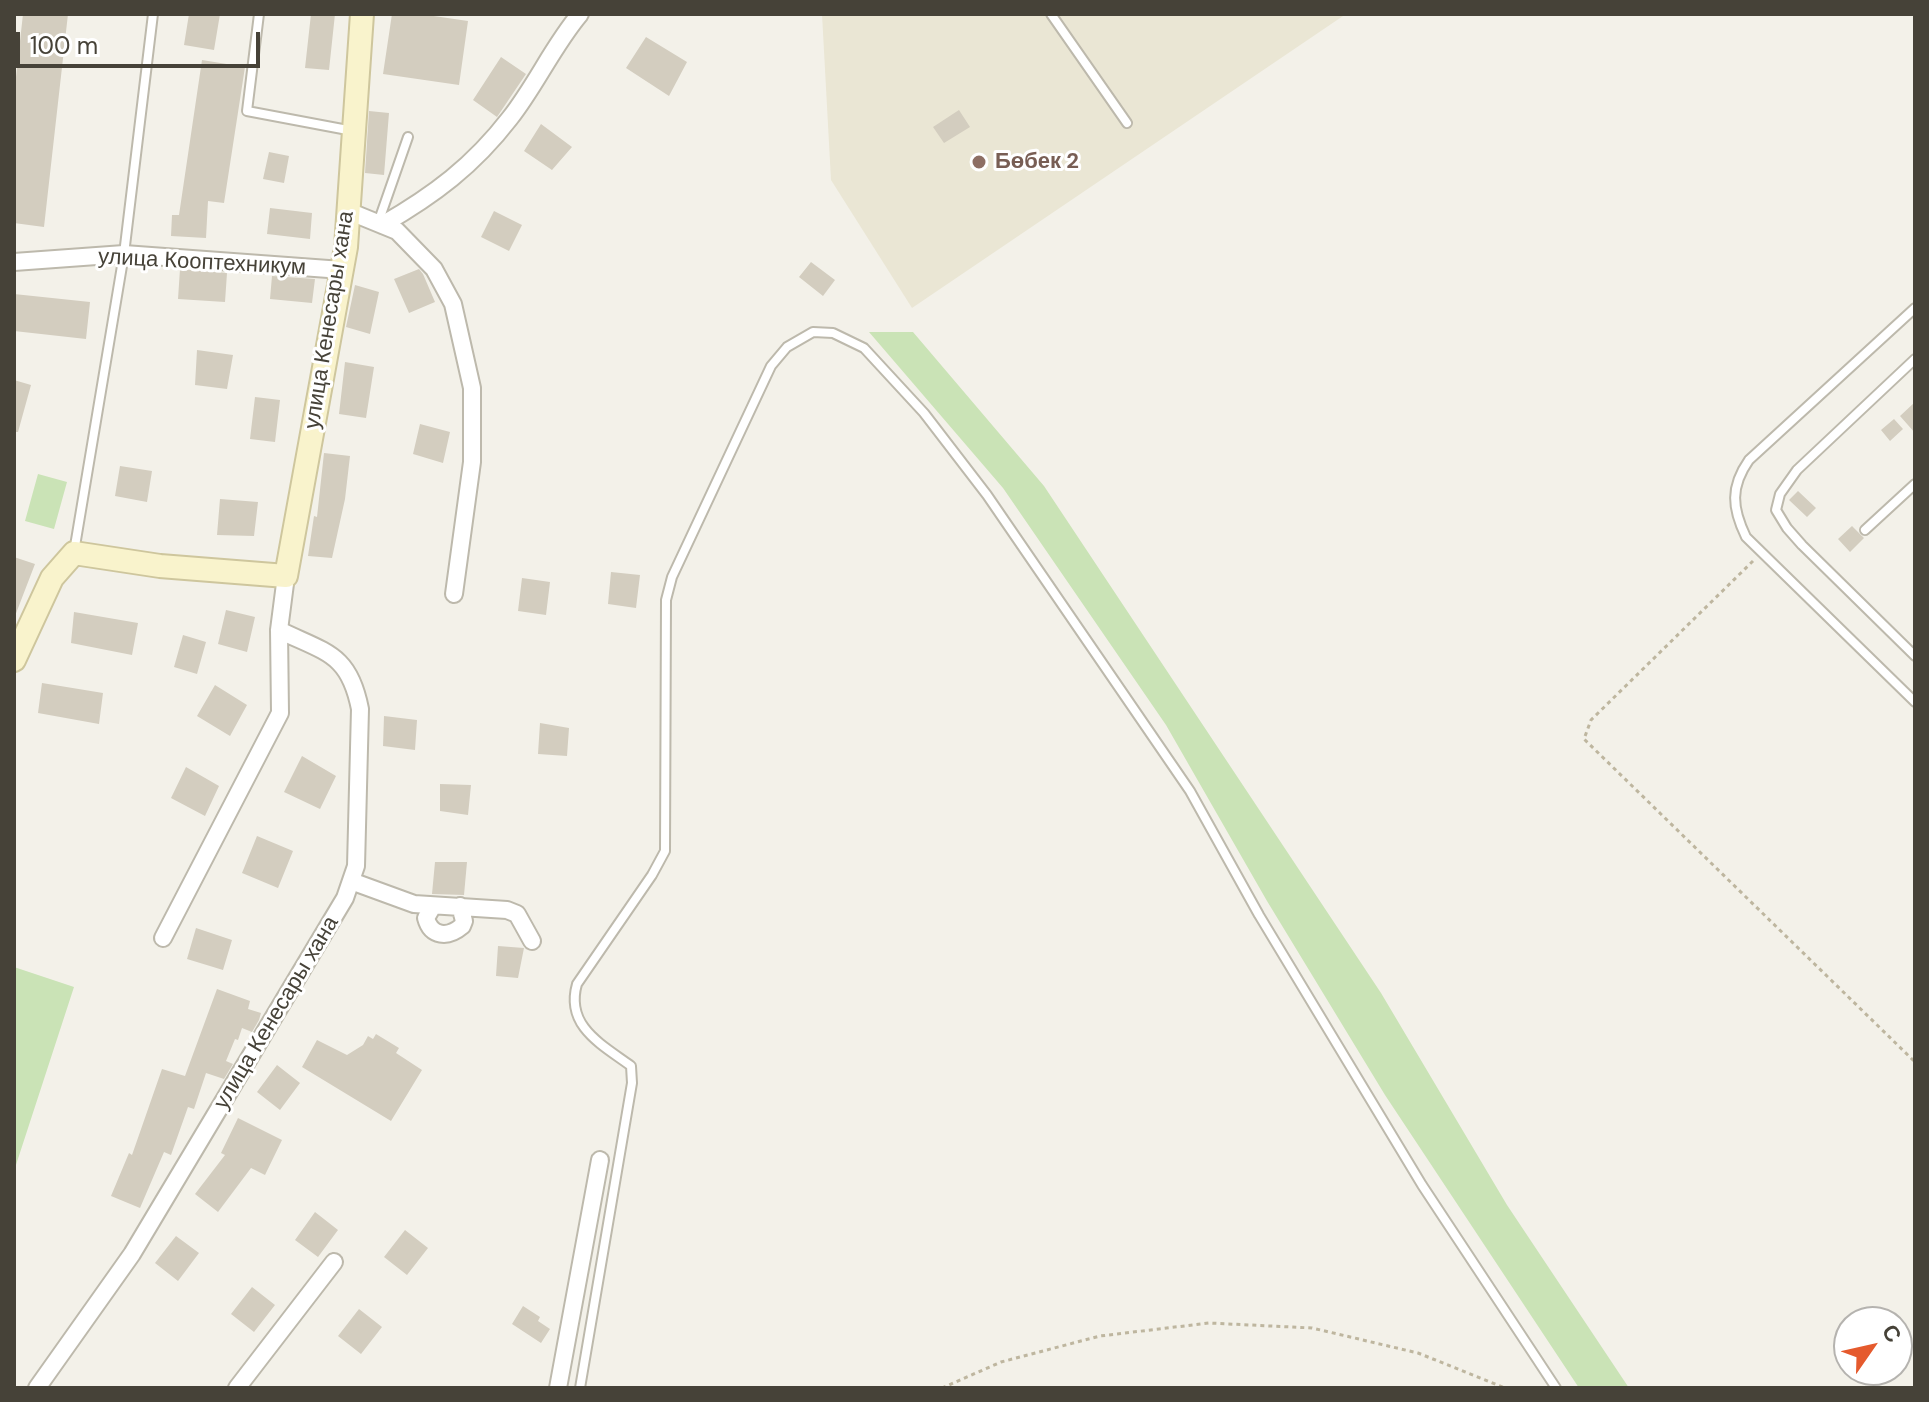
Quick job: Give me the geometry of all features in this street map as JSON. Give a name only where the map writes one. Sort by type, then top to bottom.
[{"type":"street","name":"улица Кенесары хана","points":[[286,576],[342,270],[362,14]]},
{"type":"street","points":[[380,224],[429,197],[469,164],[511,117],[580,14]]},
{"type":"street","points":[[348,211],[397,231],[434,269],[453,304],[472,388],[472,462],[454,594]]},
{"type":"street","name":"улица Кооптехникум","points":[[14,262],[124,254],[342,270]]},
{"type":"street","points":[[14,660],[52,578],[74,553],[160,566],[286,576],[279,630],[280,713],[163,938]]},
{"type":"street","name":"улица Кенесары хана","points":[[37,1388],[132,1254],[345,898],[356,866],[360,709],[355,685],[346,668],[335,657],[279,630]]},
{"type":"street","points":[[351,881],[414,904],[507,910],[517,914],[532,941]]},
{"type":"street","points":[[433,906],[426,918],[428,926],[436,933],[444,934],[462,926],[464,921],[460,906]]},
{"type":"street","points":[[558,1388],[600,1160]]},
{"type":"street","points":[[237,1388],[334,1262]]},
{"type":"lane","points":[[74,553],[124,254],[153,14]]},
{"type":"lane","points":[[259,14],[247,111],[354,132]]},
{"type":"lane","points":[[1051,14],[1127,123]]},
{"type":"lane","points":[[380,224],[408,137]]},
{"type":"lane","points":[[1915,308],[1749,460],[1737,477],[1736,518],[1746,537],[1761,553],[1915,702]]},
{"type":"lane","points":[[580,1388],[632,1083],[631,1066],[599,1043],[578,1022],[572,1000],[577,984],[652,875],[665,851],[666,600],[672,577],[771,366],[787,347],[813,332],[833,333],[864,348],[924,413],[987,495],[1190,791],[1259,915],[1422,1185],[1556,1388]]},
{"type":"lane","points":[[1915,359],[1797,470],[1780,494],[1776,510],[1802,545],[1915,656]]},
{"type":"lane","points":[[1865,530],[1915,484]]},
{"type":"path","points":[[1761,553],[1591,720],[1584,739],[1915,1062]]},
{"type":"path","points":[[942,1388],[1001,1362],[1100,1336],[1209,1323],[1312,1328],[1418,1353],[1505,1388]]},
{"type":"shaded area","name":"Бөбек 2","points":[[822,14],[1346,14],[912,308],[831,180]]},
{"type":"green space","points":[[869,332],[913,332],[1044,486],[1381,993],[1507,1205],[1629,1388],[1579,1388],[1385,1095],[1267,901],[1166,725],[1003,488]]},
{"type":"green space","points":[[38,474],[67,482],[54,529],[25,521]]},
{"type":"green space","points":[[14,967],[74,987],[14,1171]]},
{"type":"building","points":[[23,14],[68,14],[44,227],[14,223],[14,95]]},
{"type":"building","points":[[189,14],[220,14],[214,50],[184,45]]},
{"type":"building","points":[[311,14],[335,14],[329,70],[305,68]]},
{"type":"building","points":[[392,14],[420,14],[468,21],[459,85],[383,74]]},
{"type":"building","points":[[646,37],[687,62],[669,96],[626,68]]},
{"type":"building","points":[[501,57],[526,74],[497,117],[473,100]]},
{"type":"building","points":[[202,60],[245,67],[224,203],[208,201],[206,238],[171,236],[172,215],[179,215]]},
{"type":"building","points":[[959,110],[970,127],[944,143],[933,127]]},
{"type":"building","points":[[369,111],[389,113],[384,175],[365,173]]},
{"type":"building","points":[[541,124],[572,147],[552,170],[524,151]]},
{"type":"building","points":[[269,152],[289,156],[284,183],[263,179]]},
{"type":"building","points":[[270,208],[312,213],[310,239],[267,234]]},
{"type":"building","points":[[494,211],[522,225],[509,251],[481,237]]},
{"type":"building","points":[[811,262],[835,280],[823,296],[799,277]]},
{"type":"building","points":[[180,269],[227,273],[225,302],[178,299]]},
{"type":"building","points":[[419,269],[435,302],[409,313],[394,279]]},
{"type":"building","points":[[272,276],[315,279],[312,303],[270,299]]},
{"type":"building","points":[[355,285],[379,292],[370,334],[346,327]]},
{"type":"building","points":[[14,294],[90,302],[86,339],[14,331]]},
{"type":"building","points":[[197,350],[233,355],[227,389],[195,385]]},
{"type":"building","points":[[345,362],[374,367],[366,418],[339,414]]},
{"type":"building","points":[[14,380],[31,385],[18,432],[14,432]]},
{"type":"building","points":[[255,397],[280,400],[275,442],[250,439]]},
{"type":"building","points":[[1915,402],[1915,433],[1900,416]]},
{"type":"building","points":[[1894,419],[1903,429],[1890,441],[1881,430]]},
{"type":"building","points":[[420,424],[450,432],[443,463],[413,454]]},
{"type":"building","points":[[324,453],[350,456],[345,499],[332,558],[308,556],[314,516],[317,517]]},
{"type":"building","points":[[120,466],[152,471],[147,502],[115,496]]},
{"type":"building","points":[[1798,491],[1816,508],[1807,517],[1789,500]]},
{"type":"building","points":[[220,499],[258,502],[254,536],[217,535]]},
{"type":"building","points":[[1852,526],[1864,538],[1850,552],[1838,539]]},
{"type":"building","points":[[14,557],[35,564],[15,616],[14,616]]},
{"type":"building","points":[[611,572],[640,575],[636,608],[608,604]]},
{"type":"building","points":[[522,578],[550,582],[546,615],[518,611]]},
{"type":"building","points":[[226,610],[255,617],[247,652],[218,644]]},
{"type":"building","points":[[74,612],[138,623],[132,655],[71,643]]},
{"type":"building","points":[[183,635],[206,642],[197,674],[174,667]]},
{"type":"building","points":[[42,683],[103,693],[99,724],[38,713]]},
{"type":"building","points":[[215,685],[247,705],[230,736],[197,716]]},
{"type":"building","points":[[384,716],[417,720],[415,750],[383,746]]},
{"type":"building","points":[[540,723],[569,728],[567,756],[538,754]]},
{"type":"building","points":[[302,756],[336,776],[320,809],[284,792]]},
{"type":"building","points":[[186,767],[219,786],[205,816],[171,798]]},
{"type":"building","points":[[440,784],[471,785],[468,815],[440,811]]},
{"type":"building","points":[[257,836],[293,851],[278,888],[242,873]]},
{"type":"building","points":[[435,862],[467,862],[464,895],[432,894]]},
{"type":"building","points":[[196,928],[232,940],[223,970],[187,959]]},
{"type":"building","points":[[498,946],[524,948],[518,978],[496,976]]},
{"type":"building","points":[[217,989],[250,1001],[248,1009],[261,1013],[259,1020],[252,1032],[242,1028],[238,1040],[235,1039],[226,1061],[233,1064],[224,1079],[206,1073],[194,1109],[188,1107],[171,1155],[164,1152],[140,1208],[111,1196],[129,1153],[132,1155],[162,1069],[185,1076]]},
{"type":"building","points":[[376,1034],[399,1048],[396,1053],[422,1070],[391,1121],[302,1067],[317,1040],[347,1055],[363,1045],[368,1036],[373,1039]]},
{"type":"building","points":[[277,1065],[300,1083],[280,1110],[257,1092]]},
{"type":"building","points":[[238,1118],[282,1140],[265,1175],[251,1168],[218,1212],[195,1194],[225,1155],[221,1153]]},
{"type":"building","points":[[315,1212],[338,1230],[318,1257],[295,1240]]},
{"type":"building","points":[[405,1230],[428,1248],[407,1275],[384,1257]]},
{"type":"building","points":[[176,1236],[199,1253],[178,1281],[155,1263]]},
{"type":"building","points":[[252,1287],[275,1305],[254,1332],[231,1314]]},
{"type":"building","points":[[523,1306],[540,1317],[538,1321],[550,1329],[541,1343],[512,1324]]},
{"type":"building","points":[[359,1309],[382,1327],[361,1354],[338,1336]]},
{"type":"place","name":"Бөбек 2","points":[[979,162]]}]
